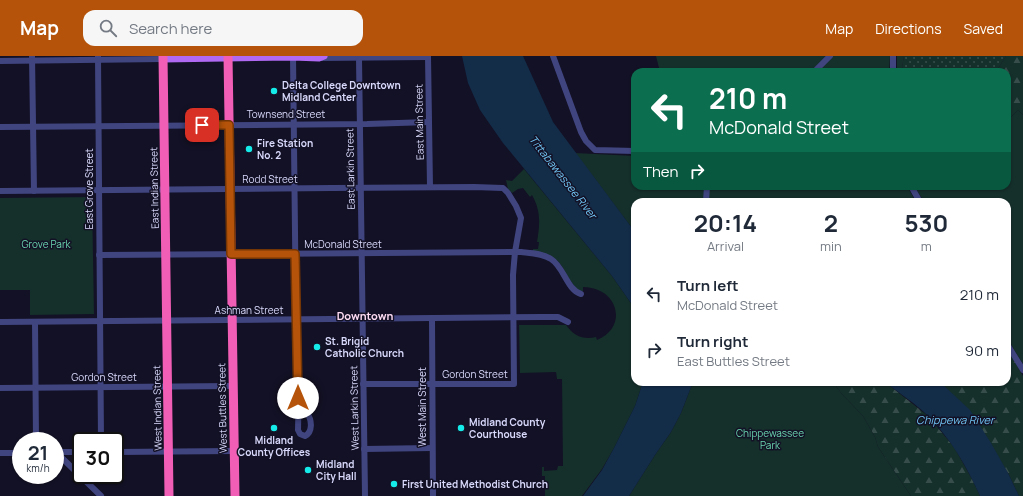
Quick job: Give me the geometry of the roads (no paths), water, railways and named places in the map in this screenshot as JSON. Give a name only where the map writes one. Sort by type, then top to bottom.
[{"type":"highway","name":"West Buttles Street","points":[[228,57],[235,496]]},
{"type":"highway","name":"East Indian Street","points":[[163,58],[166,320]]},
{"type":"highway","name":"West Indian Street","points":[[166,320],[168,496]]},
{"type":"main road","points":[[163,58],[321,57]]},
{"type":"street","points":[[293,56],[296,320],[299,385],[298,412]]},
{"type":"street","points":[[321,57],[359,58],[428,56]]},
{"type":"street","name":"East Main Street","points":[[428,56],[430,187]]},
{"type":"street","points":[[553,56],[581,132],[586,141],[595,150],[631,151]]},
{"type":"street","points":[[818,68],[830,56]]},
{"type":"street","points":[[893,56],[893,68]]},
{"type":"street","points":[[0,61],[32,58],[163,58]]},
{"type":"street","points":[[32,58],[34,191]]},
{"type":"street","name":"East Grove Street","points":[[98,58],[101,432]]},
{"type":"street","name":"East Larkin Street","points":[[359,58],[362,319]]},
{"type":"street","name":"Townsend Street","points":[[0,126],[360,124],[429,122]]},
{"type":"street","name":"Rodd Street","points":[[0,191],[430,187],[503,188],[511,197],[521,218],[515,252]]},
{"type":"street","points":[[513,318],[515,252]]},
{"type":"street","name":"McDonald Street","points":[[99,256],[166,254],[515,252],[544,255],[552,260],[573,290],[581,294]]},
{"type":"street","name":"Ashman Street","points":[[0,322],[558,317],[568,322]]},
{"type":"street","name":"West Main Street","points":[[432,318],[433,496]]},
{"type":"street","name":"Gordon Street","points":[[363,384],[514,384],[513,318]]},
{"type":"street","name":"West Larkin Street","points":[[362,319],[365,496]]},
{"type":"street","points":[[35,322],[36,432]]},
{"type":"street","points":[[1011,350],[1023,370]]},
{"type":"street","name":"Gordon Street","points":[[0,388],[233,386]]},
{"type":"street","points":[[364,449],[432,448]]},
{"type":"street","points":[[124,452],[234,451]]},
{"type":"street","points":[[0,453],[12,453]]},
{"type":"street","points":[[64,460],[101,496]]},
{"type":"water","name":"Tittabawassee River","points":[[462,56],[523,56],[553,122],[631,227],[631,303],[612,276],[503,143],[480,110],[468,83]]},
{"type":"water","points":[[641,386],[691,386],[681,413],[671,432],[629,496],[583,496],[602,470],[614,448],[635,406]]},
{"type":"water","name":"Chippewa River","points":[[890,386],[944,386],[970,410],[991,443],[1019,496],[980,496],[970,474],[958,454],[944,434],[918,407]]},
{"type":"place","name":"Delta College Downtown Midland Center","points":[[274,91]]},
{"type":"place","name":"Fire Station No. 2","points":[[249,149]]},
{"type":"place","name":"St. Brigid Catholic Church","points":[[317,347]]},
{"type":"place","name":"Midland County Offices","points":[[274,428]]},
{"type":"place","name":"Midland County Courthouse","points":[[461,428]]},
{"type":"place","name":"Midland City Hall","points":[[308,470]]},
{"type":"place","name":"First United Methodist Church","points":[[394,484]]},
{"type":"district","name":"Downtown","points":[[365,316]]},
{"type":"park label","name":"Grove Park","points":[[46,244]]},
{"type":"park label","name":"Chippewassee Park","points":[[770,438]]}]
